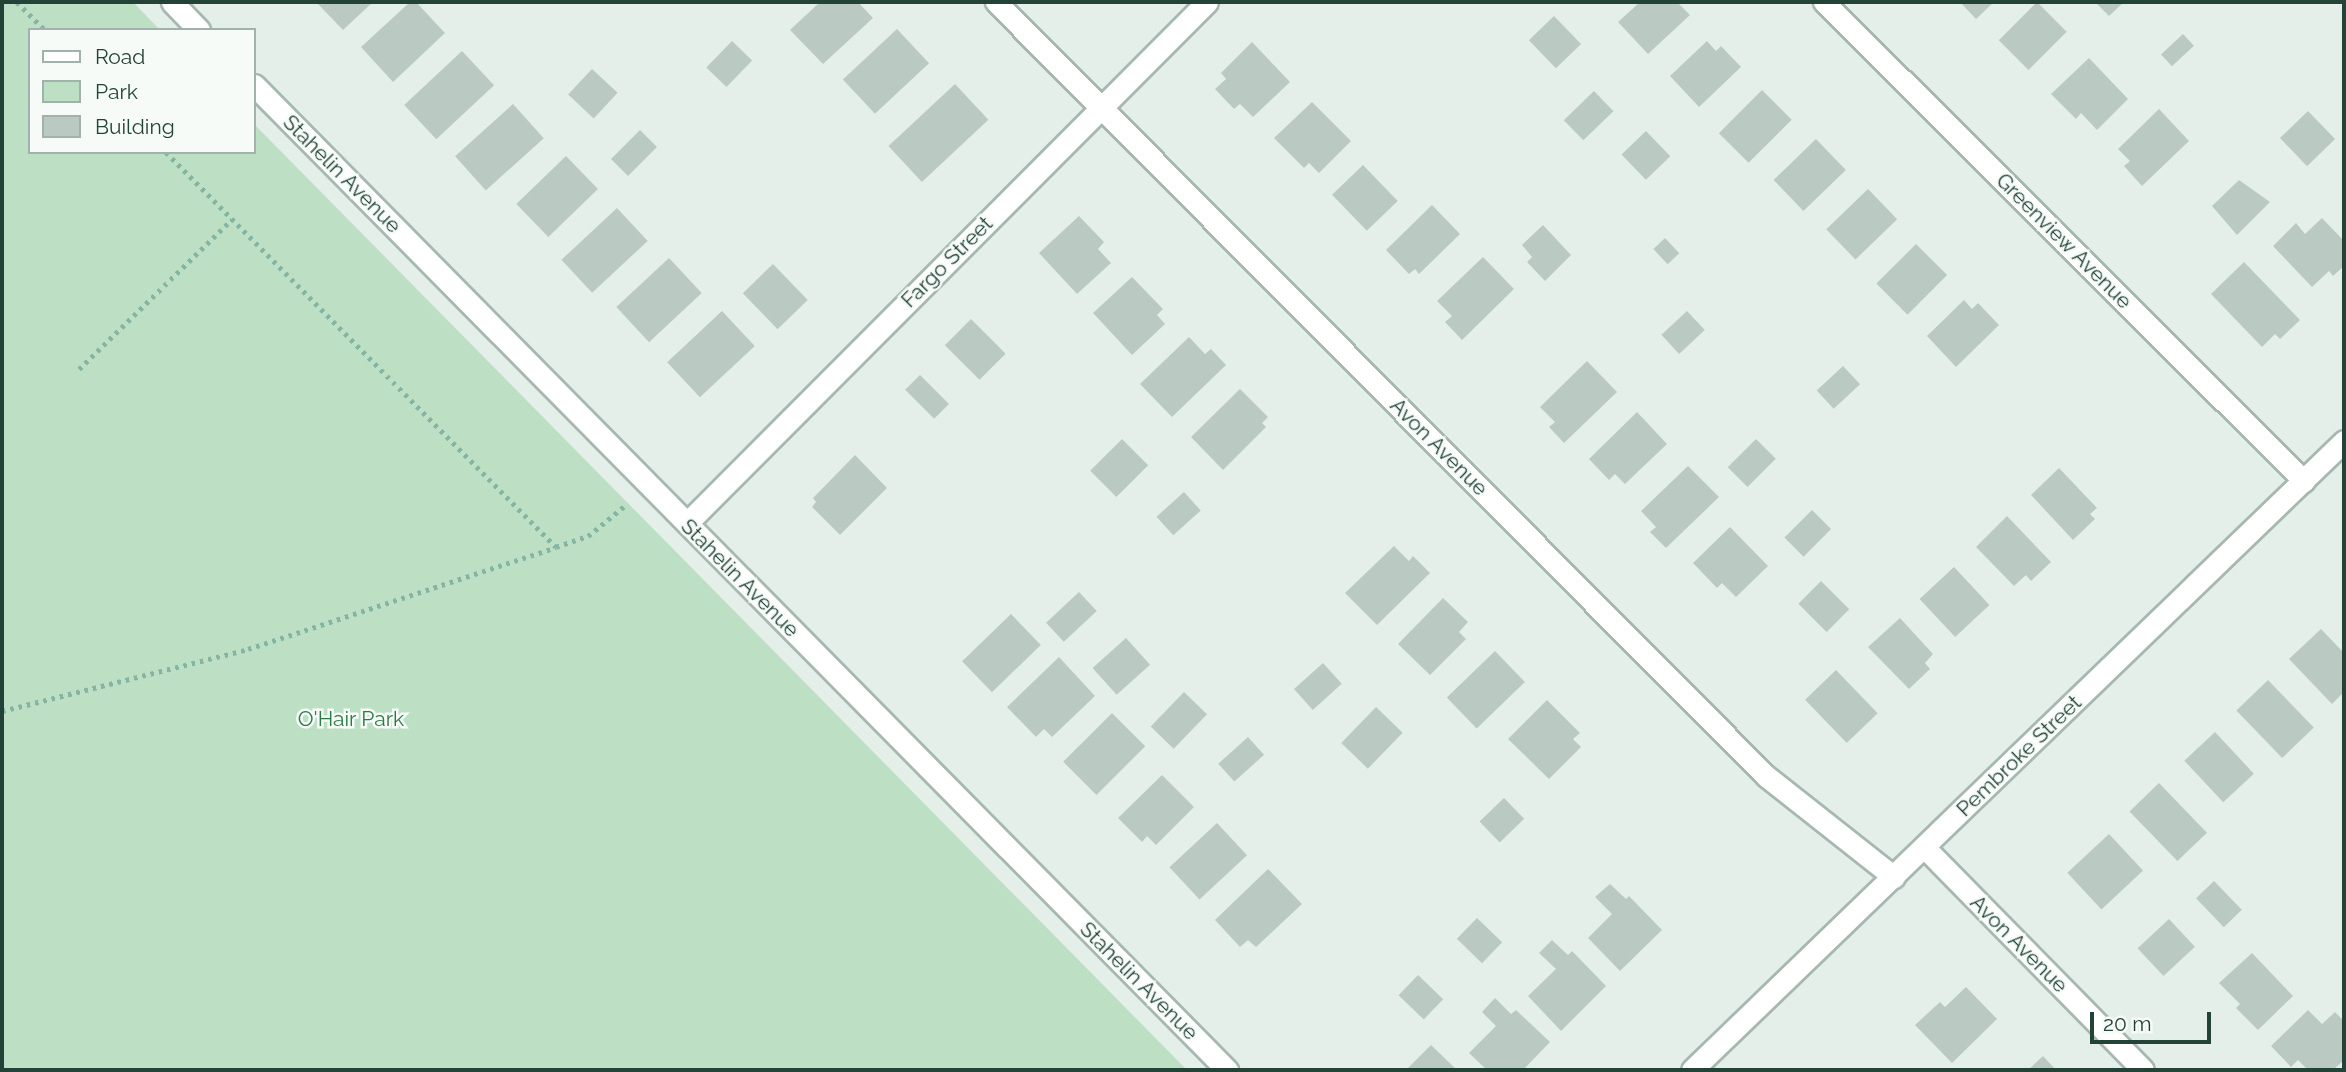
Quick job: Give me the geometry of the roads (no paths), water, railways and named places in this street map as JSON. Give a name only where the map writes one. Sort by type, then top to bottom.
[{"type":"street","points":[[172,2],[197,28]]},
{"type":"street","name":"Avon Avenue","points":[[996,2],[1766,776],[1894,877]]},
{"type":"street","name":"Fargo Street","points":[[687,523],[1208,2]]},
{"type":"street","name":"Greenview Avenue","points":[[1824,2],[2304,481]]},
{"type":"street","name":"Stahelin Avenue","points":[[256,87],[1227,1070]]},
{"type":"street","name":"Pembroke Street","points":[[1692,1070],[2344,441]]},
{"type":"street","name":"Avon Avenue","points":[[1925,848],[2143,1070]]},
{"type":"park label","name":"O'Hair Park","points":[[351,719]]}]
